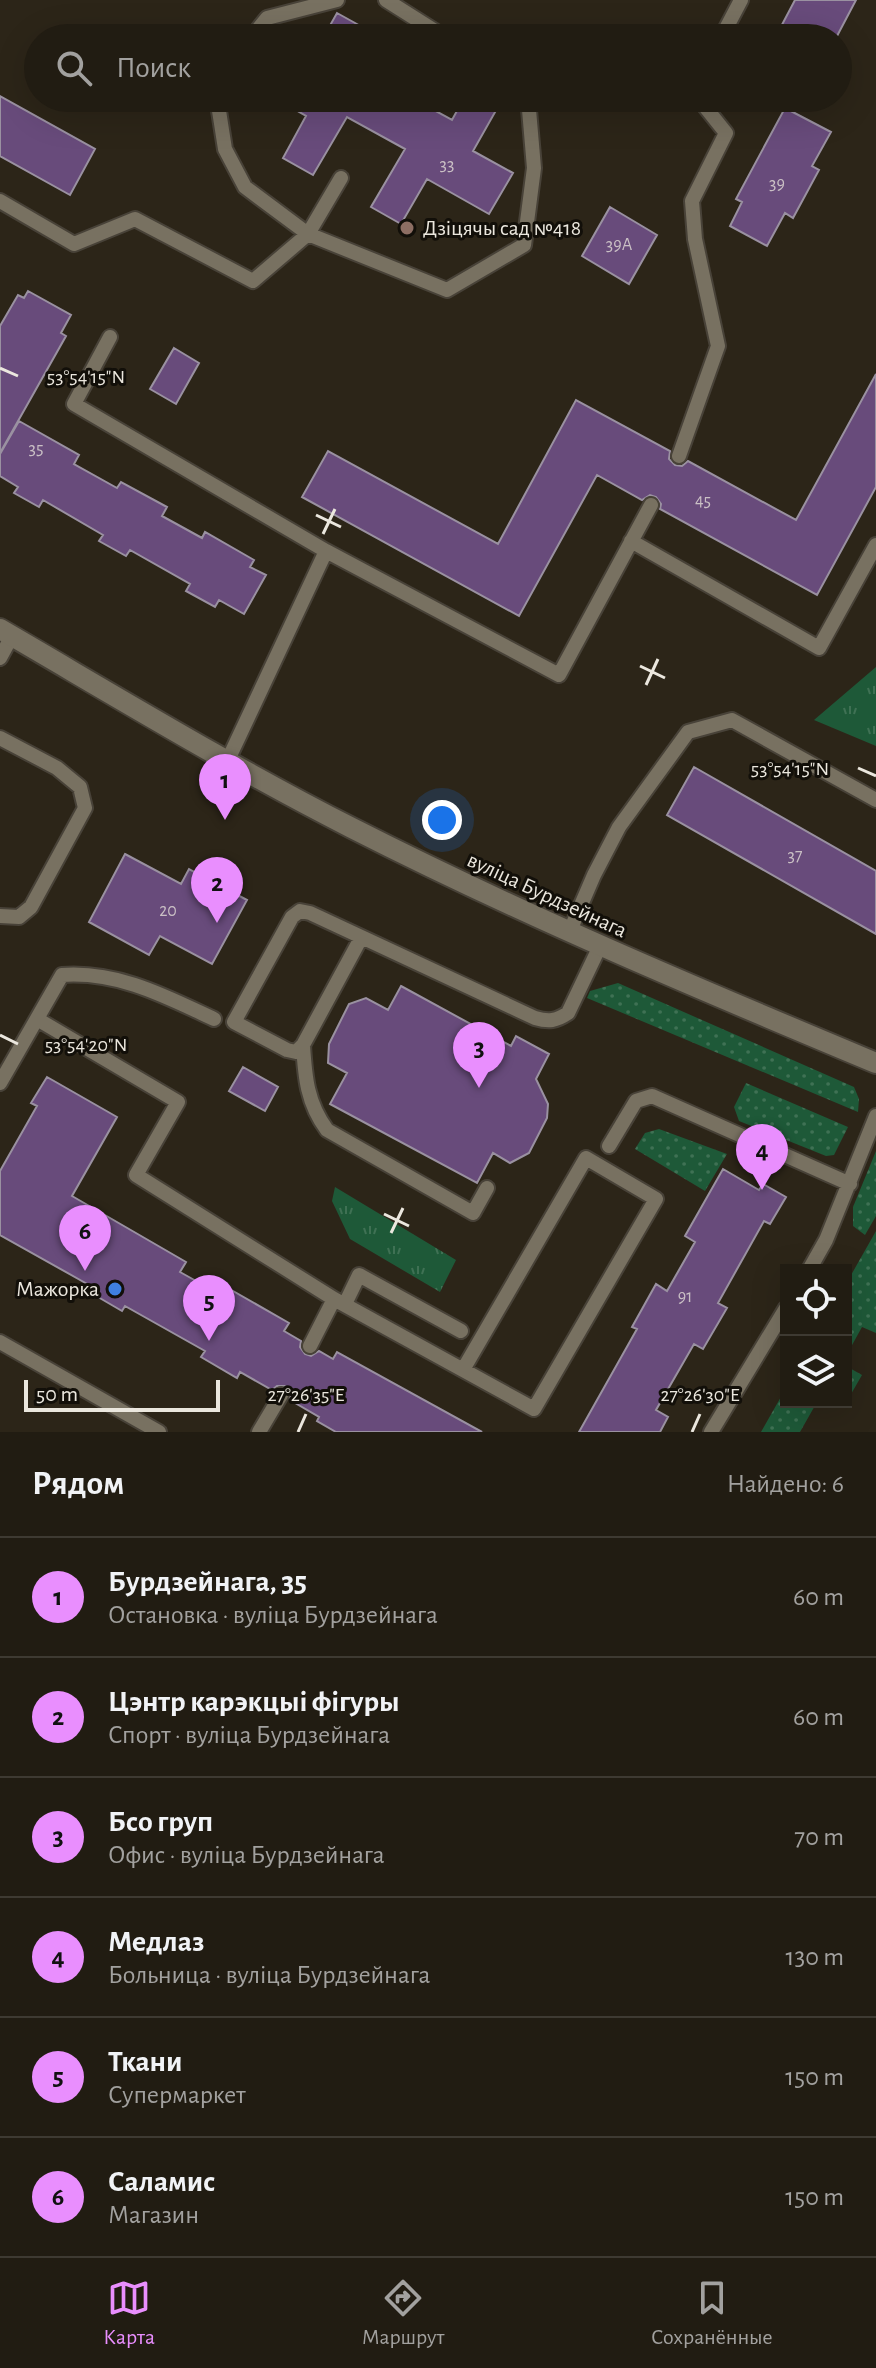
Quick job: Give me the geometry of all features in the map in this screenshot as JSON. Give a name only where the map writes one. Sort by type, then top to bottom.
[{"type":"street","name":"вуліца Бурдзейнага","points":[[6,633],[227,762],[364,834],[569,933],[876,1063]]},
{"type":"lane","points":[[262,24],[267,18],[337,0]]},
{"type":"lane","points":[[386,0],[424,24]]},
{"type":"lane","points":[[728,24],[741,0]]},
{"type":"lane","points":[[219,112],[225,149],[245,187],[308,234],[447,290],[524,245],[534,168],[529,112]]},
{"type":"lane","points":[[679,456],[718,346],[695,239],[692,201],[726,133],[709,112]]},
{"type":"lane","points":[[0,201],[74,244],[135,219],[253,281],[308,234],[341,178]]},
{"type":"lane","points":[[110,337],[74,404],[326,551],[559,675],[651,505]]},
{"type":"lane","points":[[631,541],[819,648],[876,545]]},
{"type":"lane","points":[[227,762],[326,551]]},
{"type":"lane","points":[[0,658],[6,633]]},
{"type":"lane","points":[[569,933],[619,827],[688,732],[732,720],[876,800]]},
{"type":"lane","points":[[0,738],[57,768],[80,787],[85,808],[31,907],[19,917],[0,916]]},
{"type":"lane","points":[[361,938],[303,1045],[296,1052],[234,1022],[292,917],[300,911],[361,938],[535,1018],[548,1022],[568,1013],[600,946]]},
{"type":"lane","points":[[0,1083],[62,975],[83,973],[122,980],[164,995],[214,1019]]},
{"type":"lane","points":[[37,1019],[178,1102],[136,1175],[340,1301],[534,1409],[656,1199],[586,1158],[464,1368]]},
{"type":"lane","points":[[303,1045],[307,1092],[316,1116],[327,1130],[473,1213],[487,1188]]},
{"type":"lane","points":[[609,1146],[636,1101],[652,1096],[850,1184]]},
{"type":"lane","points":[[812,1264],[826,1240],[876,1116]]},
{"type":"lane","points":[[310,1346],[359,1275],[461,1331]]},
{"type":"lane","points":[[711,1432],[780,1318]]},
{"type":"lane","points":[[0,1342],[159,1432]]},
{"type":"lane","points":[[259,1432],[281,1395]]},
{"type":"green space","points":[[876,667],[876,746],[814,720]]},
{"type":"green space","points":[[618,983],[854,1087],[859,1099],[858,1112],[587,998],[590,991]]},
{"type":"green space","points":[[746,1083],[848,1127],[834,1155],[826,1156],[739,1121],[734,1107]]},
{"type":"green space","points":[[659,1129],[727,1154],[705,1191],[635,1149],[645,1133]]},
{"type":"green space","points":[[876,1151],[876,1216],[865,1235],[853,1226],[853,1207]]},
{"type":"green space","points":[[335,1187],[456,1260],[440,1292],[350,1239],[332,1201]]},
{"type":"green space","points":[[876,1231],[876,1333],[862,1327],[852,1345],[852,1336],[852,1273]]},
{"type":"green space","points":[[852,1369],[862,1375],[852,1392]]},
{"type":"green space","points":[[780,1399],[780,1408],[814,1408],[800,1432],[761,1432]]},
{"type":"building","points":[[795,0],[856,0],[843,24],[782,24]]},
{"type":"building","points":[[337,13],[357,24],[331,24]]},
{"type":"building","points":[[0,96],[95,149],[70,195],[0,156]]},
{"type":"building","points":[[299,112],[437,112],[452,120],[456,112],[495,112],[473,151],[513,173],[489,214],[427,179],[401,224],[371,207],[405,149],[347,117],[313,175],[283,158],[306,116]]},
{"type":"building","points":[[783,112],[793,112],[831,132],[812,166],[819,170],[793,218],[785,213],[767,246],[730,226],[742,202],[736,199]]},
{"type":"building","points":[[610,207],[657,235],[629,284],[582,256]]},
{"type":"building","points":[[28,291],[71,315],[61,333],[66,336],[0,453],[0,326],[18,295],[24,298]]},
{"type":"building","points":[[174,348],[199,363],[176,404],[150,389]]},
{"type":"building","points":[[876,374],[876,487],[817,595],[660,509],[661,504],[656,497],[650,495],[642,500],[597,475],[519,616],[302,497],[328,451],[498,544],[576,400],[670,451],[669,459],[675,465],[682,466],[688,461],[796,520]]},
{"type":"building","points":[[19,421],[79,455],[74,464],[117,488],[121,482],[167,507],[162,516],[202,538],[205,532],[254,560],[250,567],[266,575],[244,614],[219,600],[215,607],[186,591],[190,584],[130,550],[126,556],[99,541],[103,535],[43,500],[39,507],[14,493],[18,487],[0,476],[0,454]]},
{"type":"building","points":[[694,767],[876,871],[876,934],[667,815]]},
{"type":"building","points":[[125,854],[181,884],[189,869],[247,900],[212,964],[160,936],[149,955],[89,922]]},
{"type":"building","points":[[401,986],[511,1046],[516,1036],[549,1054],[536,1079],[548,1104],[547,1118],[529,1153],[510,1163],[493,1153],[477,1183],[330,1104],[347,1073],[328,1063],[329,1044],[349,1004],[366,998],[388,1010]]},
{"type":"building","points":[[243,1067],[278,1087],[265,1111],[229,1091]]},
{"type":"building","points":[[47,1077],[117,1117],[72,1196],[186,1262],[180,1272],[214,1291],[219,1283],[289,1323],[284,1331],[301,1341],[300,1347],[305,1354],[311,1356],[319,1351],[333,1359],[337,1352],[482,1432],[336,1432],[317,1421],[319,1417],[290,1400],[290,1391],[285,1386],[272,1390],[240,1372],[237,1378],[201,1357],[205,1351],[125,1306],[122,1311],[86,1290],[89,1285],[0,1235],[0,1171],[37,1106],[31,1103]]},
{"type":"building","points":[[723,1169],[759,1190],[763,1184],[786,1197],[770,1224],[764,1221],[718,1303],[727,1308],[703,1349],[694,1344],[656,1410],[668,1417],[660,1432],[579,1432],[637,1329],[632,1327],[656,1284],[667,1291],[695,1242],[685,1236]]},
{"type":"place","name":"Дзіцячы сад №418","points":[[407,228]]},
{"type":"place","name":"Бурдзейнага, 35","points":[[225,820]]},
{"type":"place","name":"Цэнтр карэкцыі фігуры","points":[[217,923]]},
{"type":"place","name":"Бсо груп","points":[[479,1088]]},
{"type":"place","name":"Медлаз","points":[[762,1190]]},
{"type":"place","name":"Саламис","points":[[85,1271]]},
{"type":"place","name":"Мажорка","points":[[115,1289]]},
{"type":"place","name":"Ткани","points":[[209,1341]]}]
